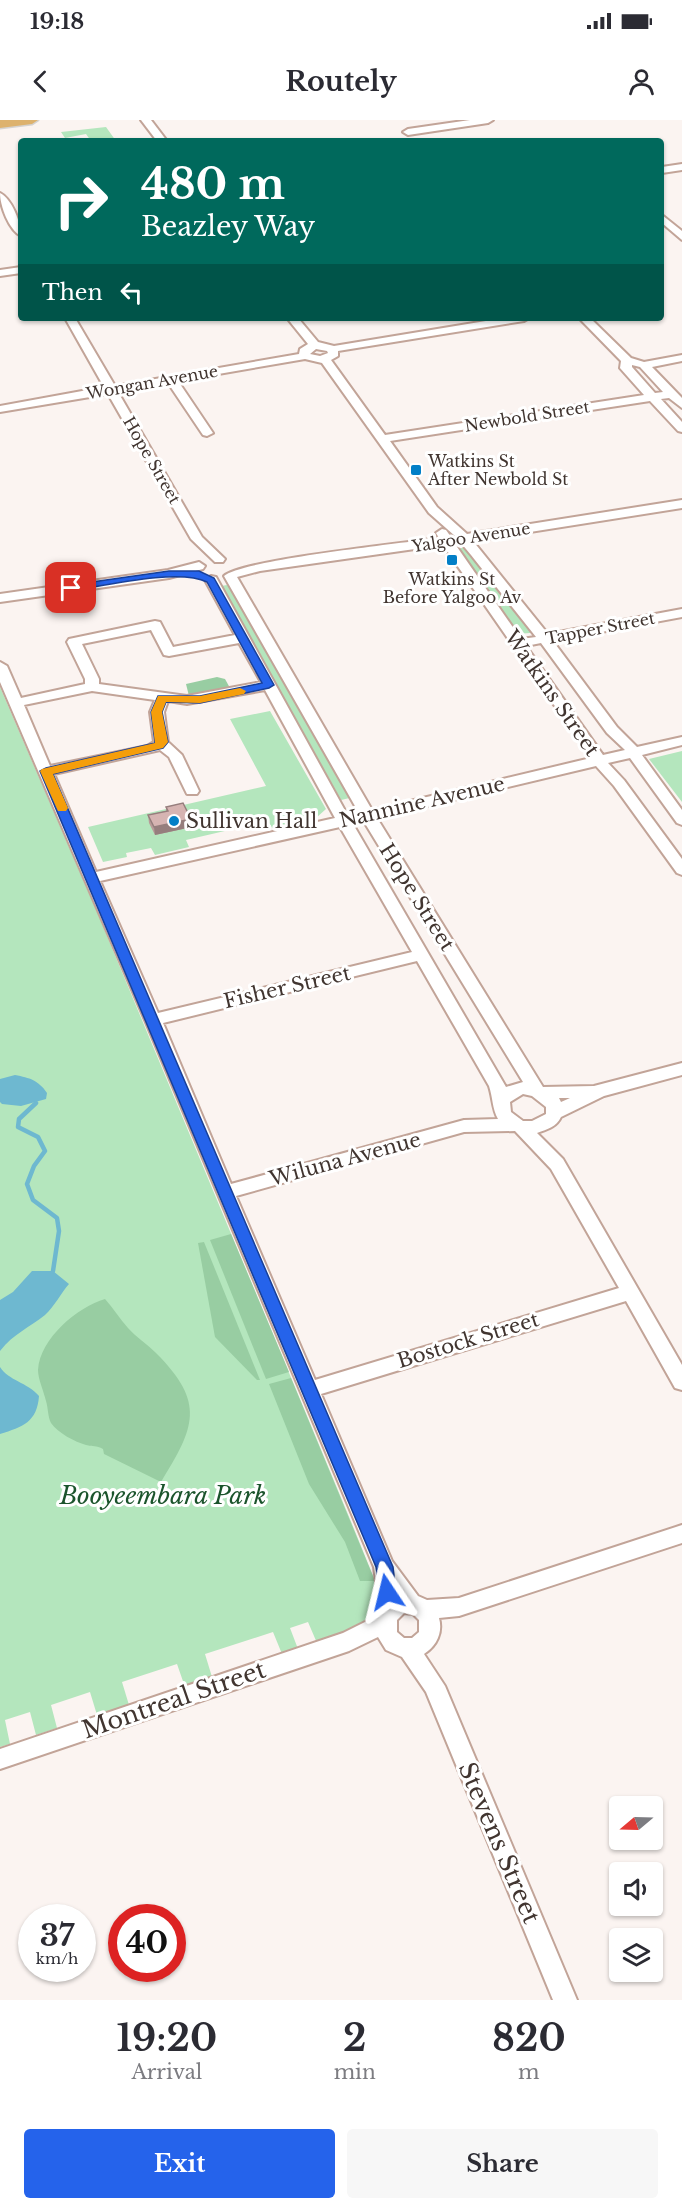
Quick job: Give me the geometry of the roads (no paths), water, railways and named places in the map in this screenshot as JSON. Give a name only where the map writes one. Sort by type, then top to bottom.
[{"type":"main road","points":[[1,122],[32,120]]},
{"type":"street","points":[[146,120],[160,138]]},
{"type":"street","points":[[414,138],[406,129],[488,120]]},
{"type":"street","points":[[664,170],[682,167]]},
{"type":"street","points":[[0,196],[18,227]]},
{"type":"street","points":[[664,220],[682,237]]},
{"type":"street","points":[[0,273],[18,270]]},
{"type":"street","name":"Hope Street","points":[[72,321],[197,539],[219,559]]},
{"type":"street","points":[[294,321],[314,345]]},
{"type":"street","points":[[333,350],[332,356],[325,359],[311,359],[305,356],[304,351],[314,345],[323,345],[333,350],[506,321]]},
{"type":"street","points":[[587,321],[627,360],[644,365],[682,358]]},
{"type":"street","name":"Wongan Avenue","points":[[0,409],[305,356]]},
{"type":"street","name":"Watkins Street","points":[[325,359],[433,510],[464,539],[545,638],[612,730],[626,742],[682,820]]},
{"type":"street","points":[[627,360],[626,368],[682,429]]},
{"type":"street","points":[[644,365],[682,405]]},
{"type":"street","points":[[171,379],[207,433]]},
{"type":"street","name":"Newbold Street","points":[[381,439],[672,394]]},
{"type":"street","name":"Yalgoo Avenue","points":[[203,571],[232,572],[464,539],[682,504]]},
{"type":"street","name":"Watkins Street","points":[[433,510],[434,520],[447,541],[517,644],[682,870]]},
{"type":"street","name":"Hope Street","points":[[197,539],[203,571],[497,1086],[501,1103]]},
{"type":"street","points":[[0,598],[203,571],[219,559],[232,572]]},
{"type":"street","name":"Hope Street","points":[[232,572],[367,816],[540,1091]]},
{"type":"street","name":"Tapper Street","points":[[517,644],[682,613]]},
{"type":"street","points":[[92,687],[92,679],[74,642],[155,625],[169,652],[242,638]]},
{"type":"street","name":"Stevens Street","points":[[0,666],[153,1020],[384,1567],[405,1632],[434,1686],[565,2000]]},
{"type":"street","points":[[16,703],[92,687],[162,698],[200,699],[269,685]]},
{"type":"street","points":[[162,698],[157,712],[161,744],[175,755],[192,791]]},
{"type":"street","name":"Nannine Avenue","points":[[91,878],[367,816],[682,741]]},
{"type":"street","points":[[46,771],[151,749],[161,744]]},
{"type":"street","name":"Fisher Street","points":[[153,1020],[421,955]]},
{"type":"street","points":[[518,1126],[536,1127],[599,1091],[682,1069]]},
{"type":"street","points":[[599,1091],[516,1089],[501,1103],[507,1120],[518,1126],[558,1164],[629,1293],[682,1382]]},
{"type":"street","points":[[540,1091],[553,1102],[551,1118],[558,1164]]},
{"type":"street","name":"Wiluna Avenue","points":[[465,1126],[501,1103]]},
{"type":"street","name":"Wiluna Avenue","points":[[225,1192],[465,1126],[518,1126]]},
{"type":"street","name":"Bostock Street","points":[[308,1390],[629,1293]]},
{"type":"street","points":[[405,1632],[459,1607],[682,1534]]},
{"type":"street","name":"Stevens Street","points":[[384,1567],[430,1619],[405,1632]]},
{"type":"street","name":"Montreal Street","points":[[0,1759],[349,1641],[405,1632],[401,1606],[418,1608]]},
{"type":"street","points":[[418,1608],[459,1607]]},
{"type":"water","points":[[15,1075],[37,1082],[47,1093],[46,1099],[21,1106],[2,1104],[0,1102],[0,1079]]},
{"type":"water","points":[[32,1271],[53,1271],[69,1284],[45,1315],[16,1335],[0,1351],[0,1300],[13,1292]]},
{"type":"water","points":[[0,1367],[39,1396],[32,1418],[16,1429],[0,1434]]},
{"type":"waterway","points":[[36,1103],[19,1119],[18,1127],[38,1137],[45,1151],[34,1166],[27,1184],[33,1200],[57,1218],[59,1231],[53,1271]]},
{"type":"place","name":"Watkins St After Newbold St","points":[[416,470]]},
{"type":"place","name":"Watkins St Before Yalgoo Av","points":[[452,560]]},
{"type":"place","name":"Sullivan Hall","points":[[174,821]]},
{"type":"park label","name":"Booyeembara Park","points":[[163,1496]]}]
